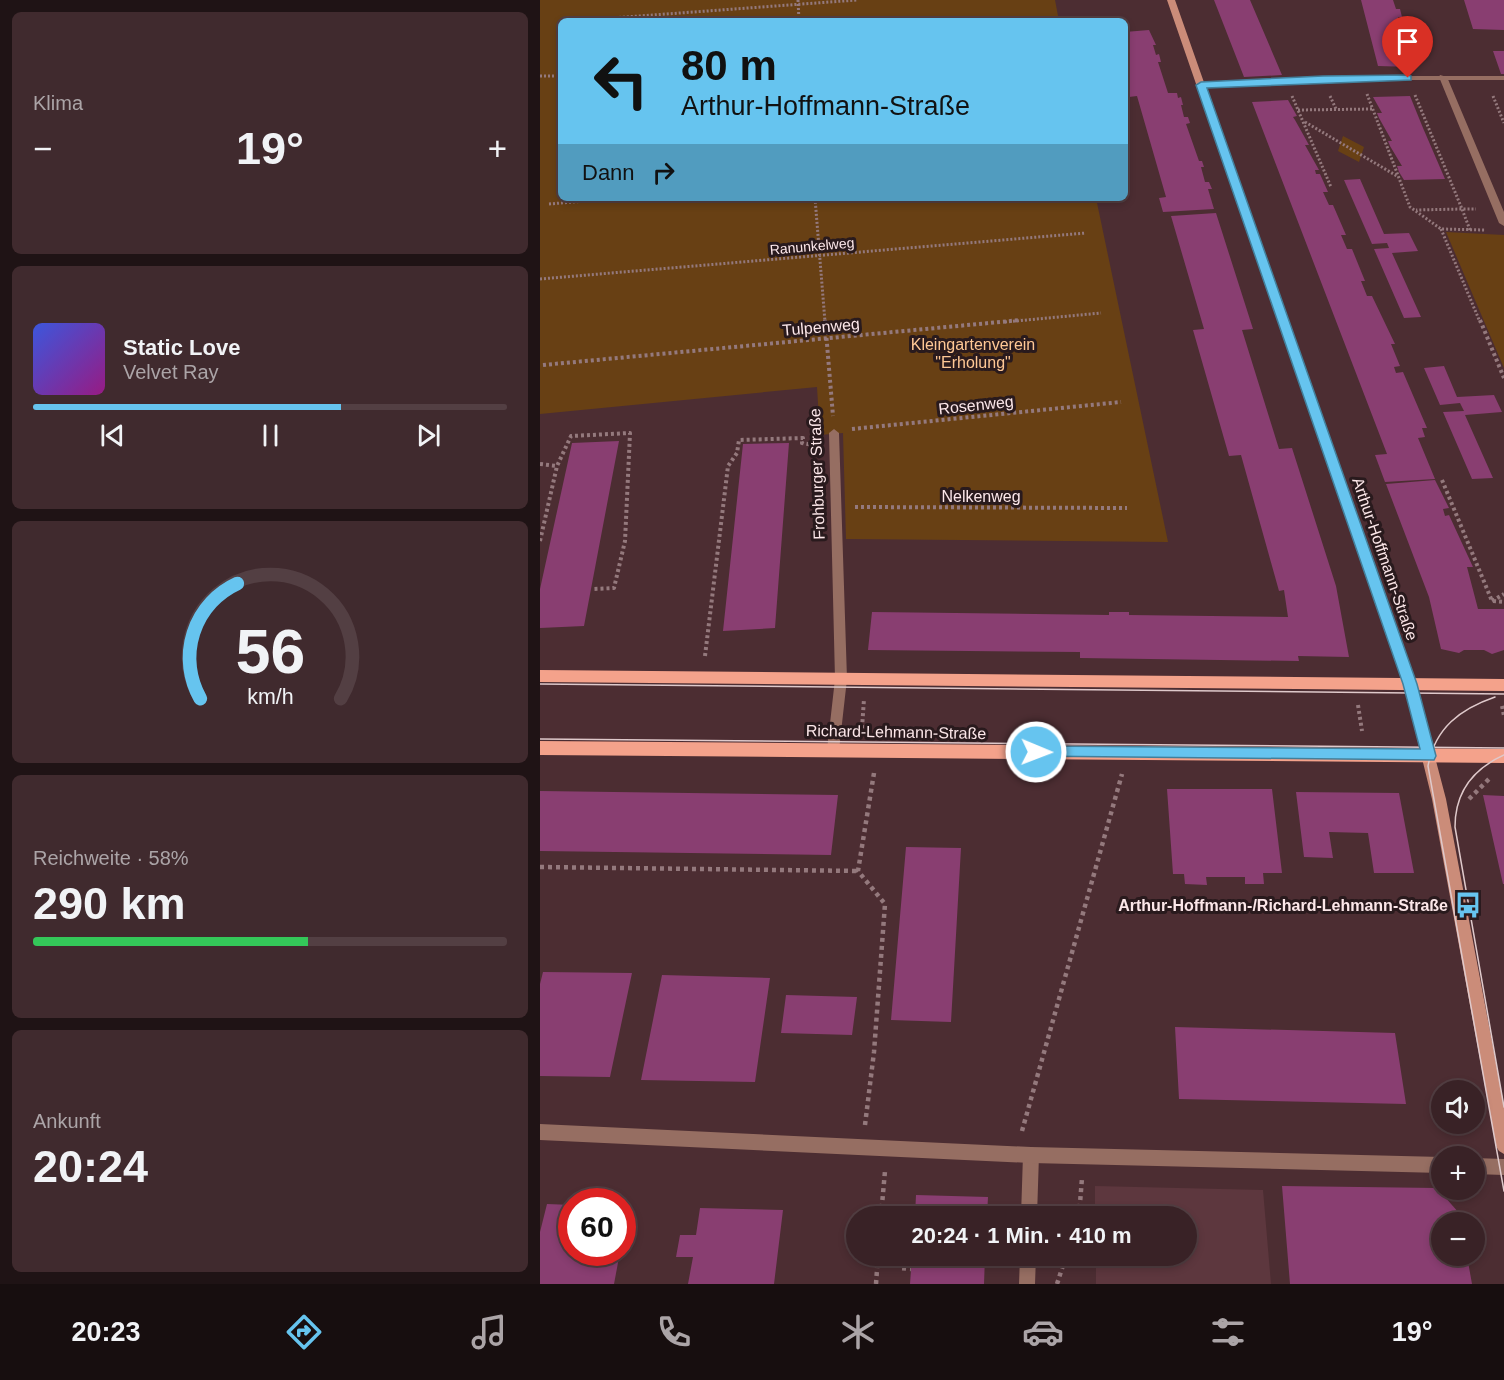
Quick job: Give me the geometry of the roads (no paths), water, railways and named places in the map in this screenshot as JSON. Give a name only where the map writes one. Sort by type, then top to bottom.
[{"type":"main road","points":[[540,676],[1504,685]]},
{"type":"main road","name":"Richard-Lehmann-Straße","points":[[540,748],[1504,756]]},
{"type":"street","name":"Arthur-Hoffmann-Straße","points":[[1171,0],[1410,684],[1429,756],[1504,1146]]},
{"type":"street","points":[[1443,77],[1504,223]]},
{"type":"street","points":[[1201,85],[1323,78],[1504,78]]},
{"type":"street","name":"Frohburger Straße","points":[[833,750],[841,679],[834,432]]},
{"type":"street","points":[[540,1131],[888,1149],[1431,1165]]},
{"type":"street","points":[[1024,1154],[1028,1206]]},
{"type":"street","points":[[1485,1166],[1504,1167]]},
{"type":"street","points":[[1027,1284],[1028,1266]]},
{"type":"tram line","points":[[540,684],[1504,694]]},
{"type":"tram line","points":[[1433,747],[1443,731],[1460,714],[1495,697]]},
{"type":"tram line","points":[[540,739],[1433,747]]},
{"type":"tram line","points":[[1433,747],[1504,748]]},
{"type":"tram line","points":[[1433,747],[1428,766],[1504,1191]]},
{"type":"tram line","points":[[1504,755],[1483,767],[1468,783],[1458,803],[1455,827],[1504,1107]]},
{"type":"place","name":"Arthur-Hoffmann-/Richard-Lehmann-Straße","points":[[1468,905]]},
{"type":"park label","name":"Kleingartenverein \"Erholung\"","points":[[973,353]]}]
